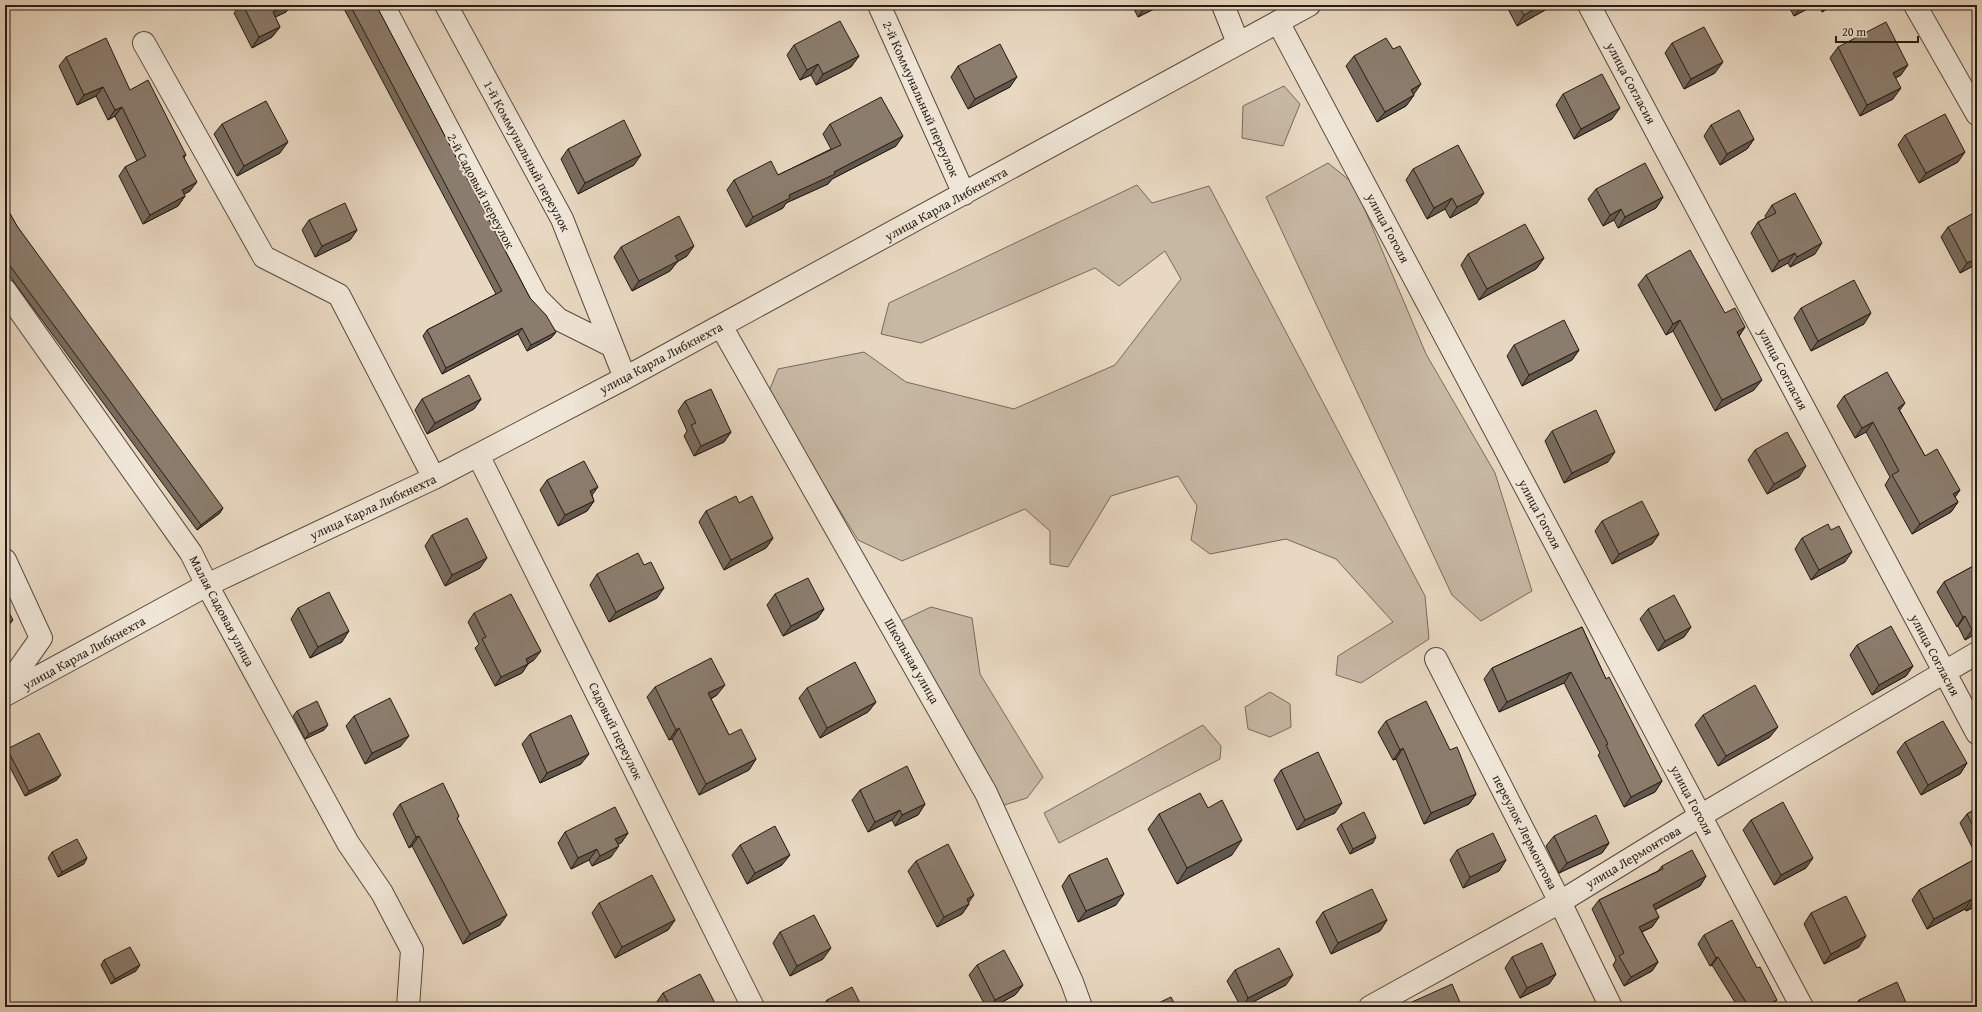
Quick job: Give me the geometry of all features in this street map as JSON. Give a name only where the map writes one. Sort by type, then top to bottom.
[{"type":"street","name":"2-й Садовый переулок","points":[[383,5],[537,298],[558,319],[612,346]]},
{"type":"street","name":"1-й Коммунальный переулок","points":[[446,5],[562,219],[625,378]]},
{"type":"street","name":"2-й Коммунальный переулок","points":[[879,5],[964,194]]},
{"type":"street","points":[[1223,5],[1238,43]]},
{"type":"street","name":"улица Карла Либкнехта","points":[[5,695],[207,585],[434,478],[625,378],[1309,5]]},
{"type":"street","name":"улица Согласия","points":[[1589,5],[1977,733]]},
{"type":"street","points":[[1915,5],[1977,114]]},
{"type":"street","name":"улица Гоголя","points":[[1278,22],[1802,1007]]},
{"type":"street","points":[[144,43],[264,257],[339,295],[434,478]]},
{"type":"street","name":"Малая Садовая улица","points":[[5,290],[191,553],[348,843],[382,893],[412,950],[408,1007]]},
{"type":"street","name":"Школьная улица","points":[[721,326],[986,793],[1072,982],[1081,1007]]},
{"type":"street","name":"Садовый переулок","points":[[478,455],[753,1007]]},
{"type":"street","points":[[5,560],[41,638],[5,689]]},
{"type":"street","name":"улица Лермонтова","points":[[1370,1007],[1560,902],[1700,816],[1944,671],[1977,653]]},
{"type":"street","name":"переулок Лермонтова","points":[[1436,659],[1560,902],[1611,1007]]},
{"type":"shaded area","points":[[1284,86],[1300,104],[1283,146],[1242,138],[1243,106]]},
{"type":"shaded area","points":[[1328,163],[1354,184],[1426,354],[1495,473],[1532,591],[1481,621],[1452,595],[1266,197]]},
{"type":"shaded area","points":[[1137,185],[1152,203],[1209,186],[1425,596],[1429,639],[1361,683],[1336,675],[1338,656],[1393,622],[1336,559],[1286,539],[1210,554],[1191,540],[1197,506],[1178,476],[1111,496],[1068,567],[1050,564],[1050,531],[1025,509],[902,561],[858,540],[768,394],[778,369],[864,352],[906,382],[1014,409],[1115,365],[1181,279],[1165,251],[1119,286],[1095,268],[921,343],[881,334],[889,303]]},
{"type":"shaded area","points":[[931,607],[972,618],[980,674],[1043,777],[1027,798],[1001,806],[901,621]]},
{"type":"shaded area","points":[[1270,692],[1290,704],[1291,727],[1270,737],[1248,729],[1245,707]]},
{"type":"shaded area","points":[[1203,725],[1221,746],[1220,759],[1059,843],[1044,813]]},
{"type":"building","points":[[243,5],[286,5],[273,12],[280,27],[259,37]]},
{"type":"building","points":[[350,5],[376,5],[530,298],[546,315],[556,332],[531,345],[522,328],[446,368],[427,330],[502,291]]},
{"type":"building","points":[[1518,5],[1542,5],[1524,15]]},
{"type":"building","points":[[840,21],[859,56],[823,74],[818,64],[807,70],[794,45]]},
{"type":"building","points":[[1886,22],[1908,65],[1893,73],[1901,88],[1867,105],[1838,47]]},
{"type":"building","points":[[1704,27],[1723,62],[1691,79],[1672,43]]},
{"type":"building","points":[[106,38],[130,90],[148,80],[186,155],[183,156],[197,182],[182,190],[185,196],[150,215],[125,167],[146,156],[122,107],[115,110],[103,87],[84,95],[66,57]]},
{"type":"building","points":[[1386,38],[1393,49],[1400,46],[1421,84],[1411,90],[1414,95],[1385,112],[1354,56]]},
{"type":"building","points":[[1000,44],[1017,77],[975,99],[958,66]]},
{"type":"building","points":[[1602,74],[1620,108],[1581,129],[1563,94]]},
{"type":"building","points":[[881,97],[903,136],[834,172],[835,174],[789,195],[790,198],[753,217],[734,180],[771,161],[778,175],[841,145],[830,124]]},
{"type":"building","points":[[266,101],[288,142],[244,166],[222,124]]},
{"type":"building","points":[[1739,110],[1754,139],[1727,154],[1711,125]]},
{"type":"building","points":[[1945,114],[1965,152],[1926,173],[1905,135]]},
{"type":"building","points":[[624,120],[641,155],[585,183],[568,149]]},
{"type":"building","points":[[1458,145],[1484,193],[1457,207],[1452,198],[1434,208],[1413,169]]},
{"type":"building","points":[[1645,163],[1663,197],[1625,217],[1621,209],[1610,215],[1596,189]]},
{"type":"building","points":[[1795,193],[1822,243],[1797,257],[1795,253],[1779,261],[1758,222],[1776,213],[1772,205]]},
{"type":"building","points":[[345,203],[357,230],[322,246],[309,220]]},
{"type":"building","points":[[5,205],[17,226],[223,508],[201,525],[5,259]]},
{"type":"building","points":[[1977,211],[1977,258],[1967,263],[1948,227]]},
{"type":"building","points":[[679,216],[694,246],[675,256],[678,261],[639,281],[621,247]]},
{"type":"building","points":[[1525,224],[1544,258],[1487,289],[1468,254]]},
{"type":"building","points":[[1690,250],[1725,313],[1735,308],[1745,327],[1737,332],[1762,380],[1722,400],[1680,320],[1673,324],[1646,275]]},
{"type":"building","points":[[1854,280],[1871,313],[1818,341],[1801,308]]},
{"type":"building","points":[[1564,320],[1579,350],[1529,375],[1514,345]]},
{"type":"building","points":[[1887,372],[1905,403],[1898,408],[1925,456],[1937,449],[1960,490],[1953,494],[1958,502],[1920,524],[1892,475],[1899,471],[1873,422],[1862,428],[1844,396]]},
{"type":"building","points":[[469,375],[481,399],[435,423],[422,399]]},
{"type":"building","points":[[711,389],[731,432],[701,446],[691,425],[696,423],[685,401]]},
{"type":"building","points":[[1596,410],[1615,452],[1572,473],[1552,431]]},
{"type":"building","points":[[1787,432],[1806,466],[1774,484],[1755,450]]},
{"type":"building","points":[[584,461],[598,487],[590,491],[594,501],[565,515],[547,480]]},
{"type":"building","points":[[736,496],[739,503],[752,496],[773,538],[731,560],[706,511]]},
{"type":"building","points":[[1642,501],[1659,534],[1619,554],[1602,521]]},
{"type":"building","points":[[467,518],[487,558],[452,575],[432,535]]},
{"type":"building","points":[[1828,524],[1831,530],[1839,526],[1852,552],[1819,570],[1802,538]]},
{"type":"building","points":[[638,553],[644,565],[651,562],[664,588],[616,612],[597,574]]},
{"type":"building","points":[[1977,564],[1977,627],[1972,630],[1965,616],[1963,617],[1944,582]]},
{"type":"building","points":[[808,578],[824,609],[791,626],[775,594]]},
{"type":"building","points":[[329,592],[349,631],[318,647],[298,608]]},
{"type":"building","points":[[511,594],[541,651],[526,659],[528,664],[501,677],[482,639],[486,637],[474,613]]},
{"type":"building","points":[[1674,595],[1691,627],[1665,641],[1648,609]]},
{"type":"building","points":[[5,605],[13,620],[5,624]]},
{"type":"building","points":[[1891,626],[1913,666],[1879,685],[1857,645]]},
{"type":"building","points":[[1582,627],[1606,679],[1609,677],[1662,781],[1631,797],[1606,745],[1608,744],[1571,672],[1507,702],[1492,668]]},
{"type":"building","points":[[711,658],[725,685],[708,693],[729,735],[741,729],[756,759],[706,784],[679,728],[676,730],[655,687]]},
{"type":"building","points":[[855,662],[876,702],[827,728],[807,688]]},
{"type":"building","points":[[1755,685],[1778,727],[1726,756],[1703,715]]},
{"type":"building","points":[[390,698],[409,736],[372,753],[354,716]]},
{"type":"building","points":[[317,701],[328,725],[309,734],[297,711]]},
{"type":"building","points":[[1426,701],[1450,750],[1457,747],[1476,794],[1431,813],[1403,748],[1400,750],[1386,721]]},
{"type":"building","points":[[571,715],[589,754],[547,773],[530,734]]},
{"type":"building","points":[[1943,721],[1967,763],[1928,785],[1905,742]]},
{"type":"building","points":[[39,733],[61,775],[29,791],[7,749]]},
{"type":"building","points":[[1318,752],[1342,803],[1305,820],[1281,770]]},
{"type":"building","points":[[907,766],[925,804],[902,815],[900,810],[875,822],[860,790]]},
{"type":"building","points":[[443,783],[459,816],[457,818],[507,915],[470,934],[419,836],[416,837],[400,804]]},
{"type":"building","points":[[1200,793],[1208,808],[1222,800],[1242,840],[1187,868],[1159,814]]},
{"type":"building","points":[[1783,802],[1813,858],[1781,875],[1751,820]]},
{"type":"building","points":[[615,807],[628,833],[615,839],[619,846],[600,856],[597,849],[578,858],[565,832]]},
{"type":"building","points":[[1977,808],[1977,834],[1967,814]]},
{"type":"building","points":[[1364,812],[1376,837],[1353,849],[1341,824]]},
{"type":"building","points":[[1596,815],[1609,843],[1567,863],[1554,836]]},
{"type":"building","points":[[775,826],[790,855],[755,873],[740,845]]},
{"type":"building","points":[[1493,833],[1506,860],[1470,877],[1457,850]]},
{"type":"building","points":[[77,839],[87,858],[62,872],[52,852]]},
{"type":"building","points":[[948,844],[974,895],[967,899],[969,904],[944,917],[916,861]]},
{"type":"building","points":[[1692,850],[1706,876],[1653,905],[1659,917],[1639,927],[1658,962],[1631,977],[1619,956],[1624,953],[1599,900],[1663,869],[1662,866]]},
{"type":"building","points":[[1107,858],[1124,894],[1086,911],[1069,875]]},
{"type":"building","points":[[1977,858],[1977,899],[1973,902],[1972,899],[1934,919],[1919,890]]},
{"type":"building","points":[[652,875],[675,920],[622,947],[599,903]]},
{"type":"building","points":[[1372,889],[1387,920],[1338,943],[1323,912]]},
{"type":"building","points":[[1846,896],[1866,936],[1831,954],[1811,913]]},
{"type":"building","points":[[814,915],[831,948],[797,966],[780,932]]},
{"type":"building","points":[[1732,920],[1757,968],[1760,967],[1777,1000],[1763,1007],[1749,1007],[1718,957],[1716,958],[1704,935]]},
{"type":"building","points":[[1542,943],[1556,974],[1527,988],[1512,957]]},
{"type":"building","points":[[130,947],[140,965],[115,979],[104,960]]},
{"type":"building","points":[[1279,948],[1293,975],[1248,998],[1235,970]]},
{"type":"building","points":[[1004,950],[1023,985],[995,1000],[977,965]]},
{"type":"building","points":[[700,974],[717,1007],[671,1007],[663,993]]},
{"type":"building","points":[[1897,982],[1908,1007],[1862,1007],[1859,1000]]},
{"type":"building","points":[[1452,984],[1462,1007],[1414,1007],[1412,1002]]},
{"type":"building","points":[[852,987],[862,1007],[830,1007],[827,1000]]},
{"type":"building","points":[[1171,997],[1176,1007],[1150,1007]]}]
